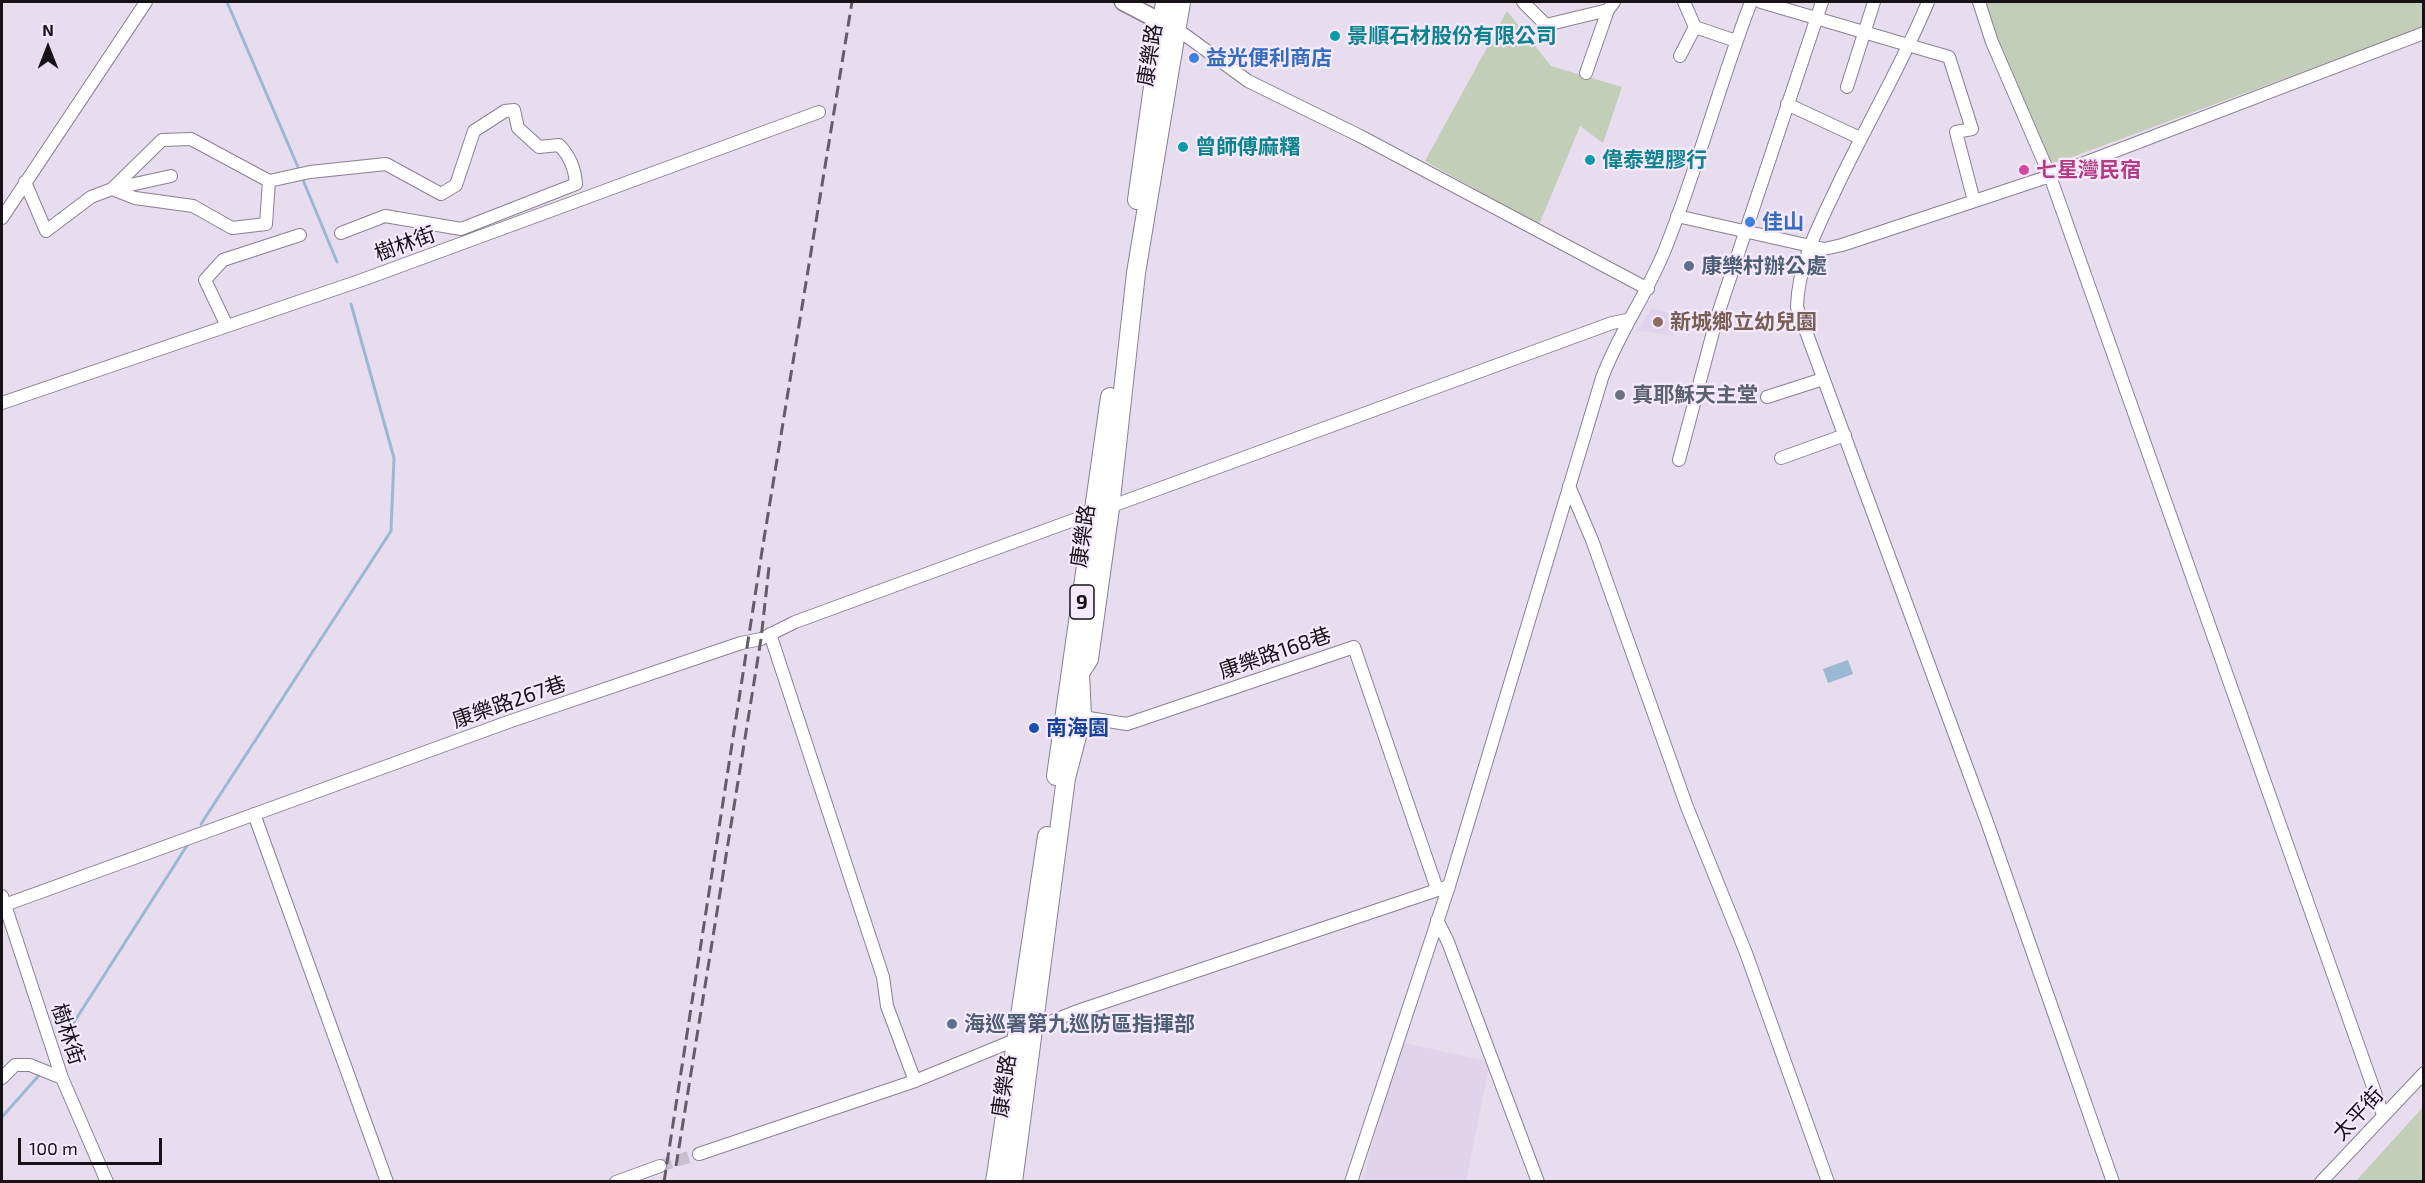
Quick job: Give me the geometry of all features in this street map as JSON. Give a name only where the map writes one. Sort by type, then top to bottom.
[{"type":"main road","name":"康樂路","points":[[1013,1182],[1035,1028],[1074,715],[1169,25],[1165,2]]},
{"type":"main road","name":"康樂路","points":[[1169,25],[1181,2]]},
{"type":"main road","name":"康樂路","points":[[995,1182],[1016,1041],[1074,715]]},
{"type":"street","points":[[2,218],[146,2]]},
{"type":"street","points":[[1124,2],[1169,25],[1248,81],[1406,160],[1648,289]]},
{"type":"street","points":[[1523,2],[1546,25],[1611,6]]},
{"type":"street","points":[[1684,2],[1695,27],[1736,41]]},
{"type":"street","points":[[1351,1182],[1437,920],[1443,887],[1602,378],[1627,320],[1648,289],[1677,216],[1751,2]]},
{"type":"street","points":[[1761,2],[1949,57],[1972,129],[1956,132],[1974,201]]},
{"type":"street","points":[[1679,460],[1717,317],[1787,104],[1818,20],[1822,2]]},
{"type":"street","points":[[1847,87],[1874,2]]},
{"type":"street","points":[[1928,2],[1910,45],[1860,138],[1809,246],[1798,285],[1797,307],[1987,822],[2113,1182]]},
{"type":"street","points":[[1979,2],[1992,42],[2050,176],[2383,1115]]},
{"type":"street","points":[[1586,73],[1611,6]]},
{"type":"street","points":[[1680,56],[1695,27]]},
{"type":"street","points":[[1677,216],[1824,249],[1842,245],[2050,176],[2424,33]]},
{"type":"street","points":[[1787,104],[1860,138]]},
{"type":"street","points":[[112,189],[162,140],[191,139],[268,181],[319,171],[386,164],[441,194],[456,185],[474,131],[505,111],[514,110],[518,128],[539,147],[560,145],[567,153],[575,176],[576,183],[461,229],[385,216],[341,233]]},
{"type":"street","name":"樹林街","points":[[2,403],[374,276],[819,112]]},
{"type":"street","points":[[25,182],[46,231],[91,197],[112,189],[171,176]]},
{"type":"street","points":[[112,189],[135,198],[193,206],[232,228],[266,224],[268,181]]},
{"type":"street","points":[[226,326],[205,280],[223,260],[300,235]]},
{"type":"street","name":"康樂路267巷","points":[[3,902],[510,721],[770,634],[795,622],[1026,536],[1612,323],[1627,320]]},
{"type":"street","points":[[1767,397],[1823,379]]},
{"type":"street","points":[[1781,458],[1845,435]]},
{"type":"street","points":[[1569,486],[1592,540],[1687,807],[1746,953],[1828,1182]]},
{"type":"street","points":[[770,634],[883,977],[887,1006],[915,1081]]},
{"type":"street","name":"康樂路168巷","points":[[1074,715],[1127,724],[1354,647],[1443,887]]},
{"type":"street","points":[[254,814],[387,1182]]},
{"type":"street","points":[[699,1154],[915,1081],[1016,1041],[1035,1028],[1443,887]]},
{"type":"street","name":"樹林街","points":[[3,902],[62,1078],[107,1182]]},
{"type":"street","points":[[1437,920],[1448,942],[1538,1182]]},
{"type":"street","points":[[2,1078],[15,1065],[30,1065],[62,1078]]},
{"type":"street","name":"太平街","points":[[2321,1182],[2424,1073]]},
{"type":"street","points":[[616,1182],[660,1166]]},
{"type":"shaded area","name":"新城鄉立幼兒園","points":[[1652,308],[1675,315],[1673,336],[1637,330]]},
{"type":"shaded area","points":[[1400,1042],[1490,1062],[1466,1181],[1362,1182]]},
{"type":"green space","points":[[1982,2],[2423,2],[2423,27],[2048,166],[2038,164]]},
{"type":"green space","points":[[1507,11],[1551,66],[1622,87],[1603,143],[1580,126],[1539,225],[1425,161]]},
{"type":"green space","points":[[2423,1107],[2423,1181],[2356,1181]]},
{"type":"water","points":[[1848,660],[1853,674],[1828,683],[1823,669]]},
{"type":"waterway","points":[[227,2],[298,167]]},
{"type":"waterway","points":[[303,180],[337,262]]},
{"type":"waterway","points":[[201,824],[391,531],[394,458],[351,304]]},
{"type":"waterway","points":[[62,1041],[188,844]]},
{"type":"waterway","points":[[2,1117],[41,1073]]},
{"type":"tunnel","points":[[660,1166],[699,1154]]},
{"type":"railway","points":[[664,1182],[762,551],[852,2]]},
{"type":"railway","points":[[676,1166],[761,639],[769,567]]},
{"type":"place","name":"景順石材股份有限公司","points":[[1335,36]]},
{"type":"place","name":"益光便利商店","points":[[1194,58]]},
{"type":"place","name":"曾師傅麻糬","points":[[1183,147]]},
{"type":"place","name":"偉泰塑膠行","points":[[1590,160]]},
{"type":"place","name":"七星灣民宿","points":[[2024,170]]},
{"type":"place","name":"佳山","points":[[1750,222]]},
{"type":"place","name":"康樂村辦公處","points":[[1689,266]]},
{"type":"place","name":"新城鄉立幼兒園","points":[[1658,322]]},
{"type":"place","name":"真耶穌天主堂","points":[[1620,395]]},
{"type":"place","name":"南海園","points":[[1034,728]]},
{"type":"place","name":"海巡署第九巡防區指揮部","points":[[952,1024]]}]
